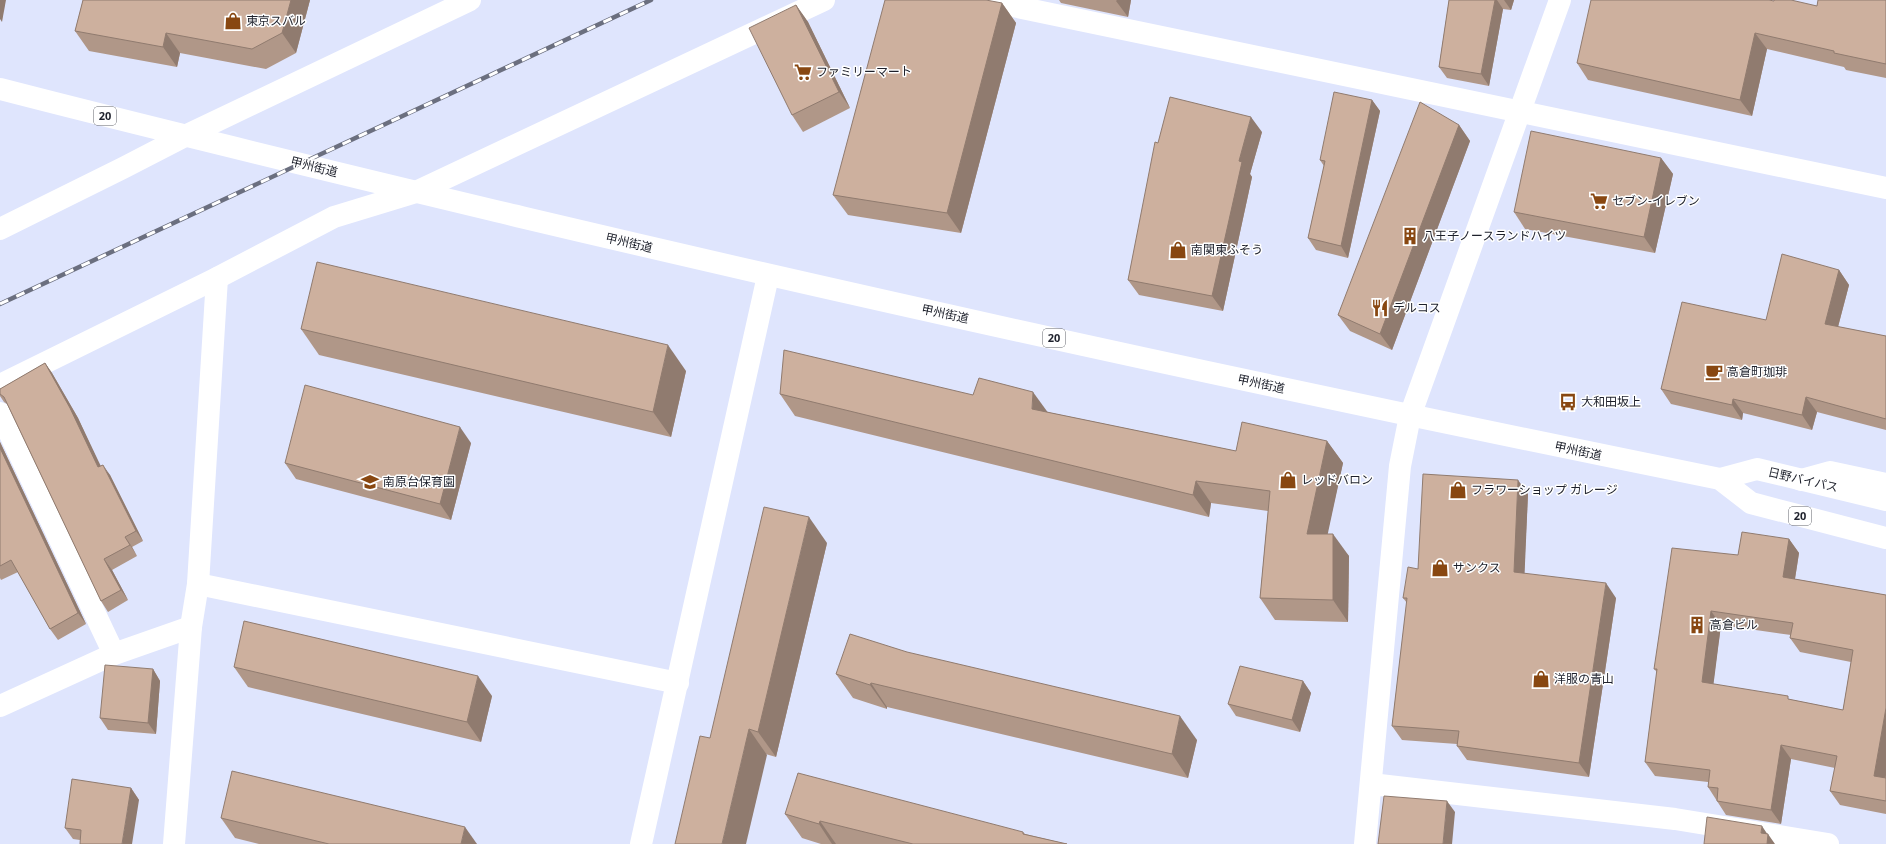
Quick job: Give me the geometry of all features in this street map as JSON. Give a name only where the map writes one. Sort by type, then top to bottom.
[{"type":"main road","points":[[0,229],[183,137],[470,0]]},
{"type":"main road","points":[[0,385],[216,278],[334,217],[416,192],[824,0]]},
{"type":"main road","points":[[984,0],[1886,188]]},
{"type":"main road","points":[[1365,844],[1400,466],[1410,416],[1560,0]]},
{"type":"main road","name":"甲州街道","points":[[0,88],[183,137],[768,276],[1410,416],[1720,480],[1752,504],[1886,538]]},
{"type":"main road","points":[[641,844],[768,276]]},
{"type":"main road","points":[[174,844],[191,627],[198,584],[216,278]]},
{"type":"main road","points":[[0,412],[114,654]]},
{"type":"main road","name":"日野バイパス","points":[[1720,480],[1757,469],[1886,500]]},
{"type":"main road","points":[[1801,480],[1830,472],[1886,484]]},
{"type":"main road","points":[[198,584],[678,683]]},
{"type":"main road","points":[[0,706],[114,654],[191,627]]},
{"type":"main road","points":[[1371,784],[1675,819],[1828,844]]},
{"type":"building","points":[[83,0],[291,0],[282,33],[252,49],[166,33],[163,47],[75,31]]},
{"type":"building","points":[[885,0],[986,0],[1002,3],[947,213],[833,195]]},
{"type":"building","points":[[1449,0],[1495,0],[1481,74],[1439,67]]},
{"type":"building","points":[[1591,0],[1791,0],[1817,6],[1818,0],[1886,0],[1886,64],[1834,53],[1834,51],[1755,33],[1740,100],[1577,63]]},
{"type":"building","name":"ファミリーマート","points":[[796,5],[839,92],[792,115],[749,28]]},
{"type":"building","points":[[1334,92],[1372,100],[1341,246],[1308,238],[1325,161],[1320,160]]},
{"type":"building","points":[[1170,97],[1251,117],[1239,161],[1242,162],[1212,296],[1128,280],[1155,142],[1158,143]]},
{"type":"building","name":"八王子ノースランドハイツ","points":[[1420,102],[1459,125],[1380,334],[1338,315]]},
{"type":"building","name":"セブン-イレブン","points":[[1531,131],[1661,158],[1644,237],[1514,212]]},
{"type":"building","points":[[1782,254],[1839,270],[1825,324],[1886,336],[1886,419],[1806,397],[1802,415],[1733,399],[1732,405],[1661,389],[1682,302],[1766,320]]},
{"type":"building","points":[[317,262],[668,345],[653,412],[301,329]]},
{"type":"building","points":[[784,350],[973,395],[979,378],[1033,392],[1032,409],[1236,451],[1242,422],[1327,441],[1307,534],[1333,534],[1333,600],[1260,598],[1270,491],[1196,481],[1193,495],[780,394]]},
{"type":"building","points":[[45,363],[70,408],[98,467],[103,465],[136,531],[125,537],[130,545],[104,559],[121,590],[101,601],[4,397],[0,394],[0,389]]},
{"type":"building","points":[[305,385],[460,427],[440,504],[285,463]]},
{"type":"building","points":[[0,448],[78,613],[50,629],[11,560],[0,566]]},
{"type":"building","points":[[1423,474],[1518,480],[1514,572],[1606,583],[1579,763],[1457,746],[1459,731],[1392,726],[1407,598],[1403,598],[1408,567],[1418,569]]},
{"type":"building","points":[[764,507],[809,517],[758,732],[749,729],[722,844],[675,844],[700,736],[710,738]]},
{"type":"building","points":[[1742,532],[1789,539],[1783,577],[1886,595],[1886,708],[1874,776],[1886,778],[1886,801],[1830,791],[1837,756],[1781,745],[1771,810],[1717,801],[1718,788],[1708,787],[1710,770],[1645,762],[1657,669],[1654,669],[1672,548],[1738,555]],"holes":[[[1711,611],[1793,623],[1790,638],[1853,650],[1843,710],[1788,699],[1788,696],[1702,682]]]},
{"type":"building","points":[[244,621],[478,676],[467,722],[234,667]]},
{"type":"building","points":[[850,634],[907,652],[1180,716],[1172,754],[871,683],[870,685],[836,674]]},
{"type":"building","points":[[105,665],[153,669],[148,723],[100,718]]},
{"type":"building","points":[[1240,666],[1303,681],[1292,720],[1228,704]]},
{"type":"building","points":[[232,771],[465,827],[461,844],[329,844],[221,818]]},
{"type":"building","points":[[798,773],[1023,832],[1023,834],[1067,844],[913,844],[820,821],[819,824],[785,814]]},
{"type":"building","points":[[72,779],[131,788],[122,844],[80,844],[81,830],[65,828]]},
{"type":"building","points":[[1384,796],[1447,801],[1443,844],[1378,844]]},
{"type":"building","points":[[1707,817],[1762,826],[1761,833],[1768,834],[1767,844],[1704,844]]},
{"type":"railway","points":[[0,304],[651,0]]},
{"type":"place","name":"東京スバル","points":[[233,21]]},
{"type":"place","name":"ファミリーマート","points":[[803,72]]},
{"type":"place","name":"セブン-イレブン","points":[[1599,201]]},
{"type":"place","name":"八王子ノースランドハイツ","points":[[1410,236]]},
{"type":"place","name":"南関東ふそう","points":[[1178,250]]},
{"type":"place","name":"デルコス","points":[[1380,308]]},
{"type":"place","name":"高倉町珈琲","points":[[1714,372]]},
{"type":"place","name":"大和田坂上","points":[[1568,402]]},
{"type":"place","name":"レッドバロン","points":[[1288,480]]},
{"type":"place","name":"南原台保育園","points":[[370,482]]},
{"type":"place","name":"フラワーショップ ガレージ","points":[[1458,490]]},
{"type":"place","name":"サンクス","points":[[1440,568]]},
{"type":"place","name":"高倉ビル","points":[[1697,625]]},
{"type":"place","name":"洋服の青山","points":[[1541,679]]}]
